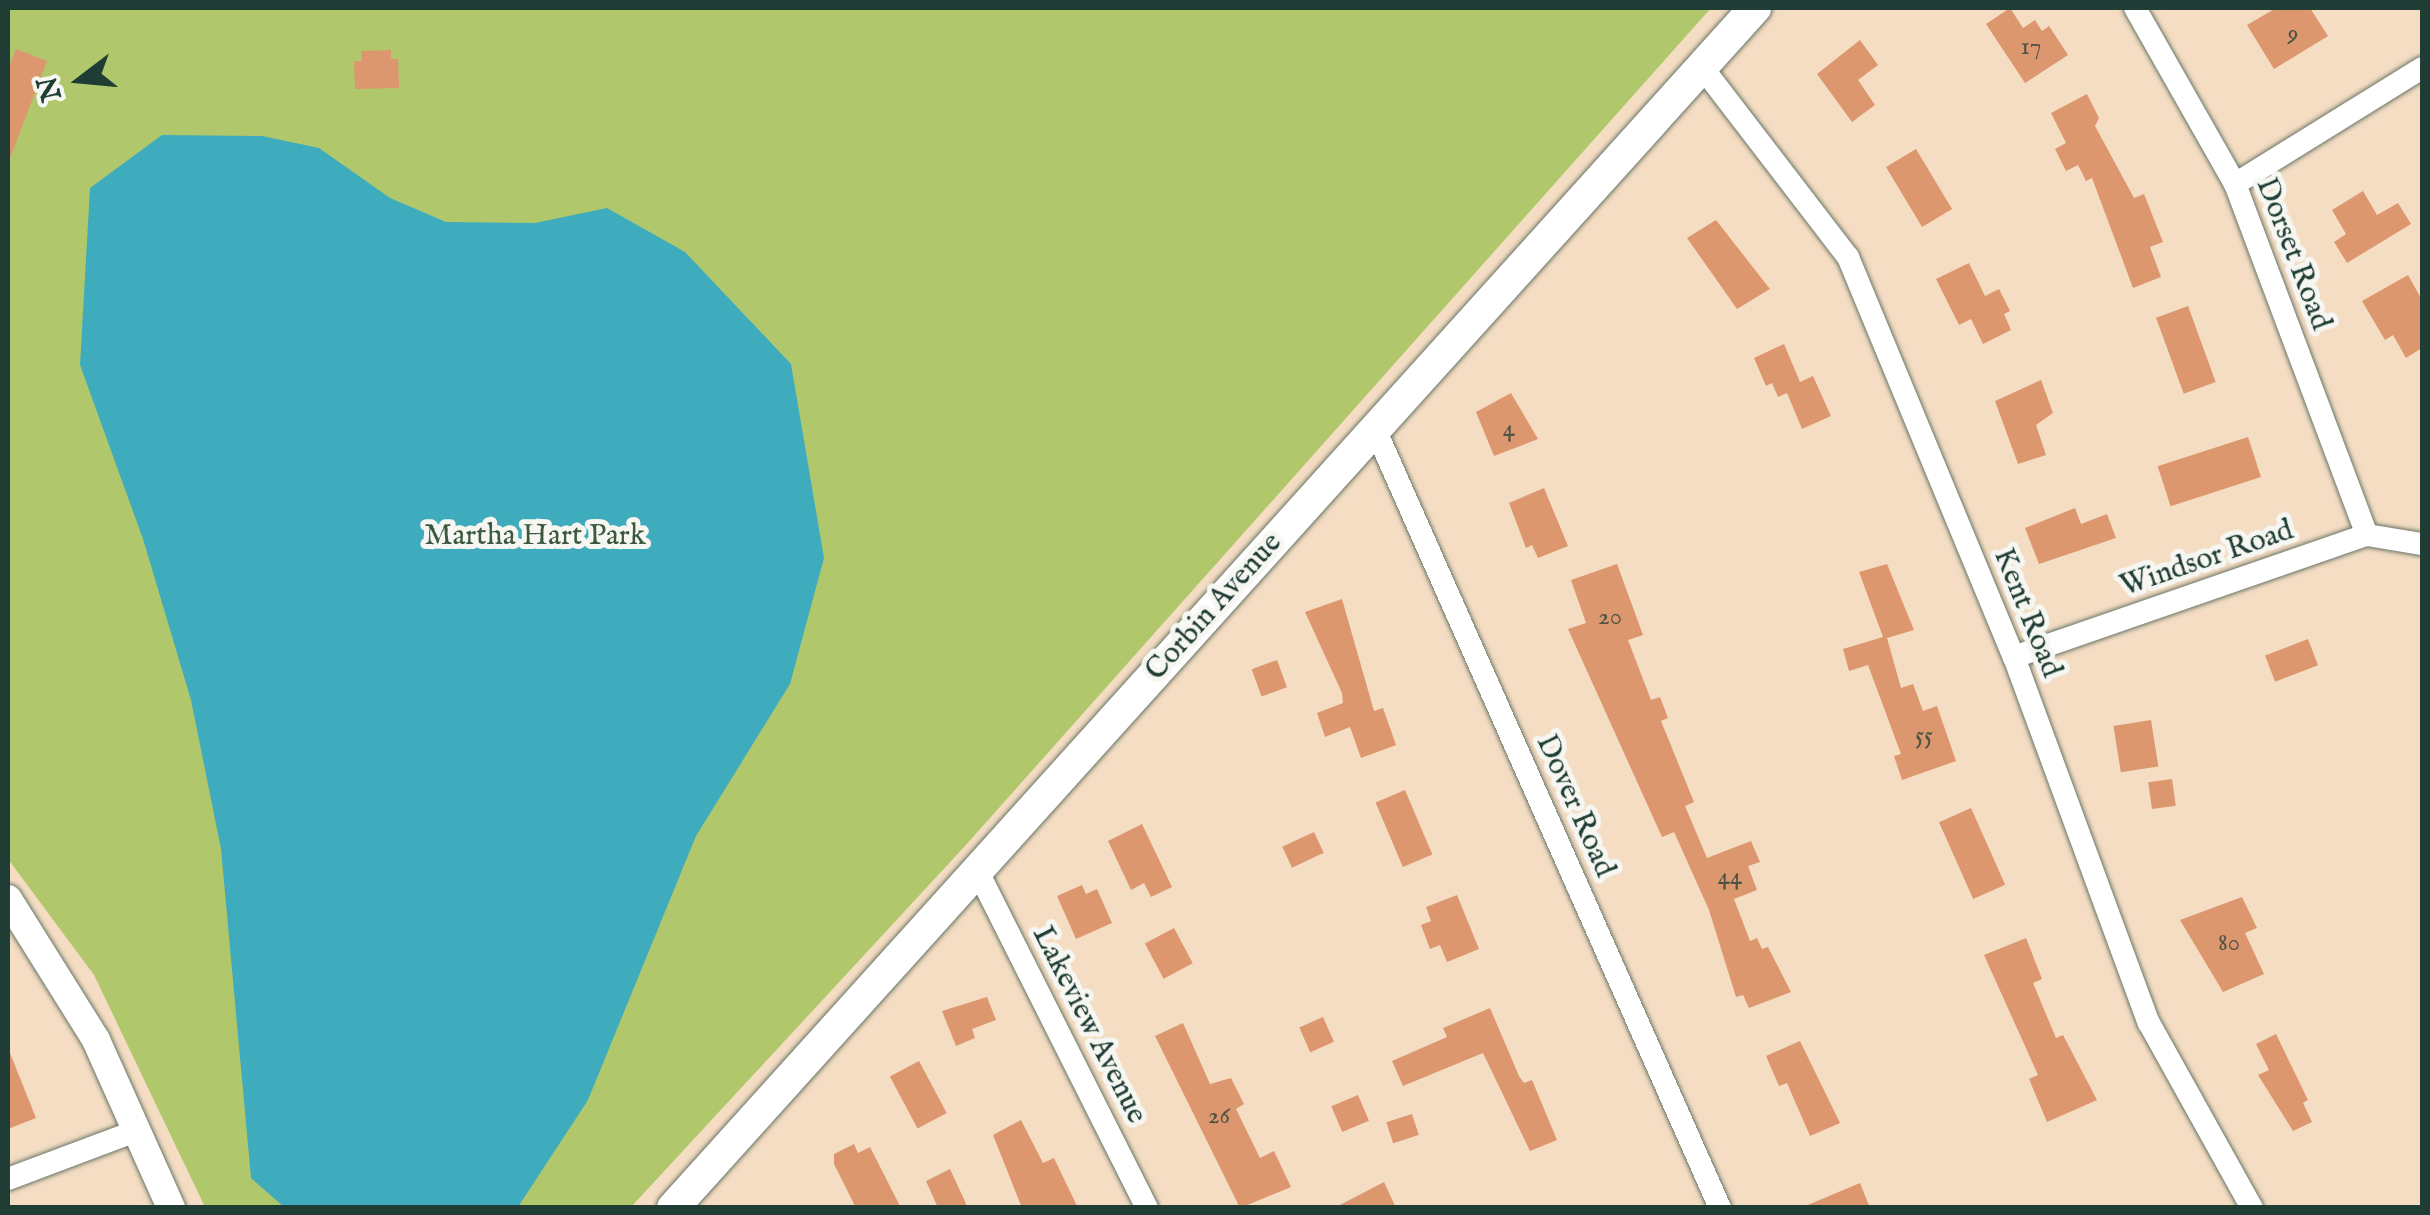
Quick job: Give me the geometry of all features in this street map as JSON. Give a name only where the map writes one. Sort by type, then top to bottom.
[{"type":"main road","name":"Corbin Avenue","points":[[673,1208],[1756,8]]},
{"type":"street","name":"Dorset Road","points":[[2135,8],[2236,184],[2367,535]]},
{"type":"street","name":"Kent Road","points":[[1702,67],[1848,257],[2014,657],[2149,1023],[2252,1208]]},
{"type":"street","points":[[2236,184],[2422,68]]},
{"type":"street","name":"Dover Road","points":[[1375,429],[1720,1208]]},
{"type":"street","name":"Windsor Road","points":[[2014,657],[2367,535],[2422,544]]},
{"type":"street","name":"Lakeview Avenue","points":[[977,870],[1147,1208]]},
{"type":"street","points":[[8,899],[96,1040],[171,1208]]},
{"type":"street","points":[[8,1179],[136,1131]]},
{"type":"green space","name":"Martha Hart Park","points":[[8,8],[1711,8],[965,846],[631,1207],[205,1207],[94,975],[8,859]]},
{"type":"water","points":[[162,135],[262,136],[319,148],[390,198],[446,222],[535,223],[607,208],[685,252],[791,364],[824,558],[790,684],[696,836],[588,1100],[518,1207],[284,1207],[251,1178],[221,849],[191,700],[143,539],[80,365],[90,188]]},
{"type":"building","points":[[2010,8],[2023,28],[2035,20],[2042,31],[2049,26],[2068,55],[2025,83],[1986,24]]},
{"type":"building","points":[[2276,8],[2310,8],[2328,36],[2274,69],[2247,25]]},
{"type":"building","points":[[1860,40],[1878,65],[1858,80],[1875,105],[1852,122],[1817,74]]},
{"type":"building","points":[[16,49],[47,61],[9,161],[8,69]]},
{"type":"building","points":[[391,50],[391,59],[398,59],[399,88],[355,89],[354,61],[362,61],[361,51]]},
{"type":"building","points":[[2087,94],[2099,118],[2095,126],[2134,198],[2144,194],[2163,242],[2150,247],[2161,277],[2133,288],[2092,178],[2086,181],[2078,165],[2066,171],[2055,149],[2066,143],[2051,113]]},
{"type":"building","points":[[1916,149],[1952,209],[1922,227],[1886,167]]},
{"type":"building","points":[[2363,191],[2377,215],[2398,203],[2411,224],[2347,263],[2334,242],[2346,234],[2332,210]]},
{"type":"building","points":[[1716,220],[1770,289],[1737,309],[1687,238]]},
{"type":"building","points":[[1969,263],[1985,296],[1999,289],[2010,311],[2004,314],[2011,330],[1983,344],[1971,319],[1959,325],[1936,279]]},
{"type":"building","points":[[2408,275],[2422,300],[2422,348],[2406,358],[2393,335],[2385,340],[2362,301]]},
{"type":"building","points":[[2188,306],[2216,382],[2184,394],[2156,318]]},
{"type":"building","points":[[1784,344],[1800,382],[1813,376],[1831,416],[1802,429],[1787,393],[1778,397],[1772,383],[1766,386],[1754,358]]},
{"type":"building","points":[[2041,380],[2053,413],[2036,425],[2046,455],[2018,464],[1995,401]]},
{"type":"building","points":[[1511,393],[1538,439],[1494,456],[1476,412]]},
{"type":"building","points":[[2248,437],[2261,477],[2171,506],[2158,466]]},
{"type":"building","points":[[1544,488],[1568,546],[1538,558],[1532,545],[1526,548],[1509,503]]},
{"type":"building","points":[[2075,508],[2081,524],[2107,514],[2116,538],[2039,564],[2025,528]]},
{"type":"building","points":[[1617,564],[1643,635],[1628,640],[1651,700],[1660,697],[1668,718],[1661,721],[1694,802],[1685,806],[1707,858],[1751,841],[1760,862],[1748,866],[1757,890],[1734,899],[1750,941],[1757,938],[1762,949],[1768,947],[1791,992],[1749,1008],[1743,995],[1736,997],[1709,910],[1674,832],[1662,837],[1568,629],[1586,623],[1571,580]]},
{"type":"building","points":[[1887,564],[1914,630],[1887,638],[1901,688],[1913,684],[1923,711],[1937,706],[1956,761],[1902,780],[1894,756],[1901,754],[1868,665],[1849,671],[1843,649],[1883,637],[1859,572]]},
{"type":"building","points":[[1342,599],[1374,711],[1383,708],[1396,745],[1361,758],[1350,727],[1325,737],[1317,713],[1343,703],[1342,693],[1305,612]]},
{"type":"building","points":[[2308,639],[2318,665],[2275,682],[2265,655]]},
{"type":"building","points":[[1277,660],[1287,687],[1262,696],[1252,669]]},
{"type":"building","points":[[2151,720],[2158,766],[2121,772],[2113,726]]},
{"type":"building","points":[[2172,779],[2176,806],[2152,809],[2148,782]]},
{"type":"building","points":[[1405,790],[1432,854],[1403,867],[1376,803]]},
{"type":"building","points":[[1971,808],[2005,885],[1973,899],[1939,822]]},
{"type":"building","points":[[1142,824],[1172,887],[1151,897],[1144,883],[1131,890],[1108,841]]},
{"type":"building","points":[[1314,832],[1324,853],[1292,868],[1282,847]]},
{"type":"building","points":[[1082,885],[1086,894],[1097,889],[1112,923],[1076,939],[1057,896]]},
{"type":"building","points":[[1457,895],[1479,949],[1447,962],[1440,945],[1430,949],[1421,925],[1431,921],[1426,907]]},
{"type":"building","points":[[2242,897],[2257,928],[2245,933],[2264,974],[2223,992],[2180,920]]},
{"type":"building","points":[[1174,928],[1193,963],[1164,979],[1145,943]]},
{"type":"building","points":[[2026,938],[2042,979],[2033,983],[2056,1038],[2063,1035],[2097,1100],[2047,1122],[2029,1079],[2038,1075],[1984,955]]},
{"type":"building","points":[[987,997],[996,1020],[972,1029],[975,1038],[956,1046],[942,1011]]},
{"type":"building","points":[[1490,1008],[1519,1076],[1524,1083],[1532,1080],[1557,1140],[1530,1151],[1483,1053],[1403,1086],[1392,1061],[1447,1037],[1443,1028]]},
{"type":"building","points":[[1323,1017],[1334,1042],[1310,1052],[1299,1028]]},
{"type":"building","points":[[1183,1023],[1210,1084],[1231,1078],[1244,1104],[1236,1109],[1260,1158],[1274,1151],[1291,1187],[1240,1208],[1155,1036]]},
{"type":"building","points":[[2276,1034],[2308,1100],[2303,1103],[2312,1122],[2293,1131],[2258,1075],[2269,1070],[2256,1044]]},
{"type":"building","points":[[1800,1041],[1840,1123],[1810,1136],[1787,1083],[1779,1086],[1766,1056]]},
{"type":"building","points":[[8,1048],[36,1118],[8,1129]]},
{"type":"building","points":[[919,1061],[947,1113],[918,1129],[890,1076]]},
{"type":"building","points":[[1358,1095],[1369,1121],[1342,1132],[1331,1106]]},
{"type":"building","points":[[1412,1114],[1419,1135],[1393,1143],[1386,1122]]},
{"type":"building","points":[[1021,1120],[1043,1163],[1054,1158],[1078,1208],[1022,1208],[993,1135]]},
{"type":"building","points":[[854,1144],[858,1153],[870,1147],[901,1208],[856,1208],[834,1164],[834,1154]]},
{"type":"building","points":[[950,1169],[968,1208],[938,1208],[926,1181]]},
{"type":"building","points":[[1384,1182],[1396,1208],[1334,1208]]},
{"type":"building","points":[[1860,1183],[1870,1208],[1803,1208],[1803,1207]]}]
